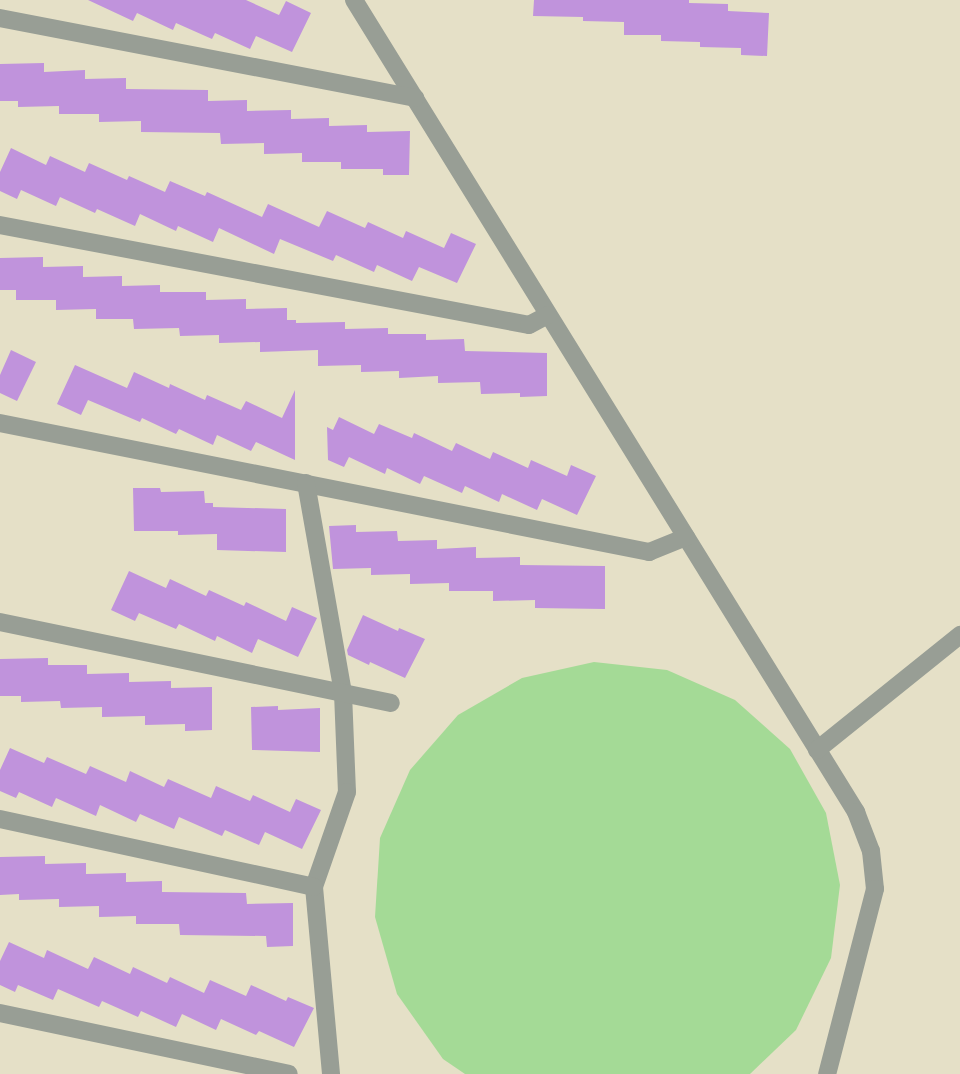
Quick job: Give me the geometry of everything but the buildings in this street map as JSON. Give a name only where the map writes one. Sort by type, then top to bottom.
[{"type":"street","points":[[354,0],[856,812],[871,851],[874,890],[827,1074]]},
{"type":"street","points":[[0,18],[415,98]]},
{"type":"street","points":[[0,225],[529,325],[548,315]]},
{"type":"street","points":[[0,423],[649,552],[686,537]]},
{"type":"street","points":[[306,483],[343,693],[347,792],[314,887],[331,1074]]},
{"type":"street","points":[[0,622],[391,703]]},
{"type":"street","points":[[818,750],[960,635]]},
{"type":"street","points":[[0,819],[314,887]]},
{"type":"street","points":[[0,1013],[289,1074]]},
{"type":"green space","points":[[594,662],[667,670],[735,700],[790,749],[826,813],[840,885],[831,958],[796,1030],[750,1074],[465,1074],[443,1059],[397,994],[375,917],[380,838],[410,770],[458,715],[522,678]]}]
